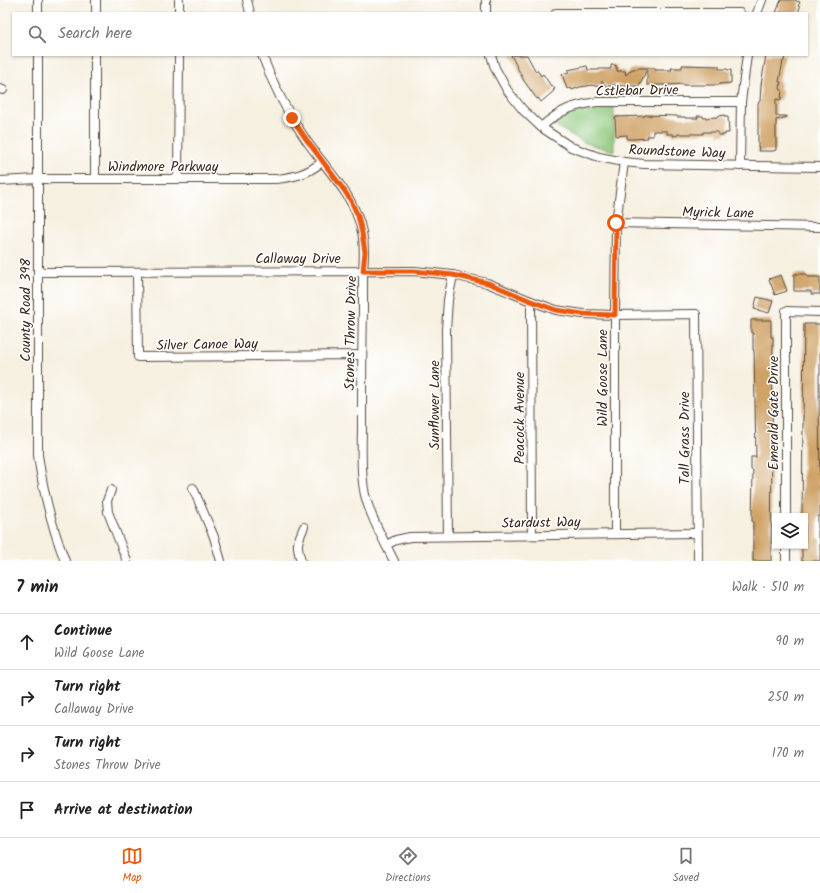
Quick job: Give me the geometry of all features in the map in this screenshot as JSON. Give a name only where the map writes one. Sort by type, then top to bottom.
[{"type":"street","points":[[38,12],[39,0]]},
{"type":"street","points":[[96,0],[96,12]]},
{"type":"street","points":[[179,0],[179,12]]},
{"type":"street","points":[[247,0],[250,12]]},
{"type":"street","points":[[486,0],[486,12]]},
{"type":"street","points":[[757,12],[762,0]]},
{"type":"street","name":"County Road 398","points":[[38,56],[38,455],[50,514],[65,561]]},
{"type":"street","points":[[95,179],[96,56]]},
{"type":"street","points":[[178,179],[179,56]]},
{"type":"street","name":"Stones Throw Drive","points":[[262,56],[271,79],[292,118],[322,162],[344,190],[358,216],[365,252],[363,271],[362,471],[365,493],[371,515],[394,561]]},
{"type":"street","name":"Roundstone Way","points":[[492,56],[496,68],[507,90],[541,127],[571,146],[599,157],[624,162],[820,167]]},
{"type":"street","points":[[740,166],[741,102],[747,56]]},
{"type":"street","name":"Cstlebar Drive","points":[[541,127],[553,116],[564,110],[579,105],[597,102],[741,102]]},
{"type":"street","name":"Windmore Parkway","points":[[0,181],[38,179],[276,179],[288,178],[303,174],[322,162]]},
{"type":"street","name":"Wild Goose Lane","points":[[614,534],[616,223],[624,162]]},
{"type":"street","name":"Myrick Lane","points":[[616,223],[820,227]]},
{"type":"street","name":"Callaway Drive","points":[[38,272],[414,271],[453,275],[488,283],[556,310],[569,312],[615,315],[696,314]]},
{"type":"street","name":"Silver Canoe Way","points":[[137,272],[138,357],[362,355]]},
{"type":"street","name":"Sunflower Lane","points":[[448,536],[446,330],[448,300],[453,275]]},
{"type":"street","name":"Peacock Avenue","points":[[531,301],[532,535]]},
{"type":"street","name":"Emerald Gate Drive","points":[[786,513],[786,311],[820,312]]},
{"type":"street","name":"Tall Grass Drive","points":[[696,314],[698,561]]},
{"type":"street","points":[[193,488],[214,537],[221,561]]},
{"type":"street","points":[[111,490],[107,501],[108,512],[127,561]]},
{"type":"street","points":[[301,561],[297,547],[304,527]]},
{"type":"street","name":"Stardust Way","points":[[386,545],[396,540],[410,537],[697,533]]},
{"type":"street","points":[[786,549],[786,561]]},
{"type":"green space","points":[[594,107],[614,107],[614,151],[585,143],[557,127],[556,121],[559,117],[574,111]]},
{"type":"building","points":[[781,0],[794,0],[800,2],[798,6],[800,7],[798,12],[776,12]]},
{"type":"building","points":[[512,56],[528,56],[536,72],[537,70],[541,76],[543,74],[551,86],[552,85],[555,89],[541,102],[538,98],[537,99],[524,81]]},
{"type":"building","points":[[766,56],[785,56],[779,82],[781,82],[780,89],[782,90],[781,100],[776,99],[776,116],[787,117],[776,120],[776,150],[773,151],[758,151],[758,103],[760,101]]},
{"type":"building","points":[[611,65],[616,65],[617,71],[625,71],[626,75],[632,69],[638,68],[672,70],[671,68],[682,68],[682,65],[719,66],[719,69],[731,70],[731,83],[719,85],[647,85],[647,69],[639,86],[606,86],[602,81],[600,86],[593,85],[572,90],[571,88],[567,89],[562,74],[569,72],[568,70],[587,66],[588,70],[611,69]]},
{"type":"building","points":[[645,115],[677,116],[685,118],[698,118],[697,116],[703,116],[703,118],[725,115],[725,117],[728,117],[729,133],[725,133],[725,135],[718,135],[718,132],[703,132],[703,134],[678,134],[673,136],[673,134],[667,134],[667,131],[653,131],[653,136],[647,136],[648,138],[627,139],[627,135],[616,136],[615,117]]},
{"type":"building","points":[[794,274],[807,274],[807,277],[820,277],[820,294],[811,294],[811,291],[794,291]]},
{"type":"building","points":[[781,275],[787,291],[775,295],[769,279]]},
{"type":"building","points":[[757,297],[773,301],[769,313],[754,309]]},
{"type":"building","points":[[751,320],[771,320],[771,337],[773,337],[771,561],[753,561],[753,470],[751,470],[751,457],[756,457],[754,350],[753,333],[751,333]]},
{"type":"building","points":[[804,324],[820,324],[820,516],[818,516],[818,538],[820,538],[820,561],[802,561],[802,549],[808,549],[808,513],[802,513]]},
{"type":"route","points":[[292,118],[322,162],[344,190],[358,216],[365,252],[363,271],[414,271],[453,275],[488,283],[556,310],[583,314],[615,315],[616,223]]}]
